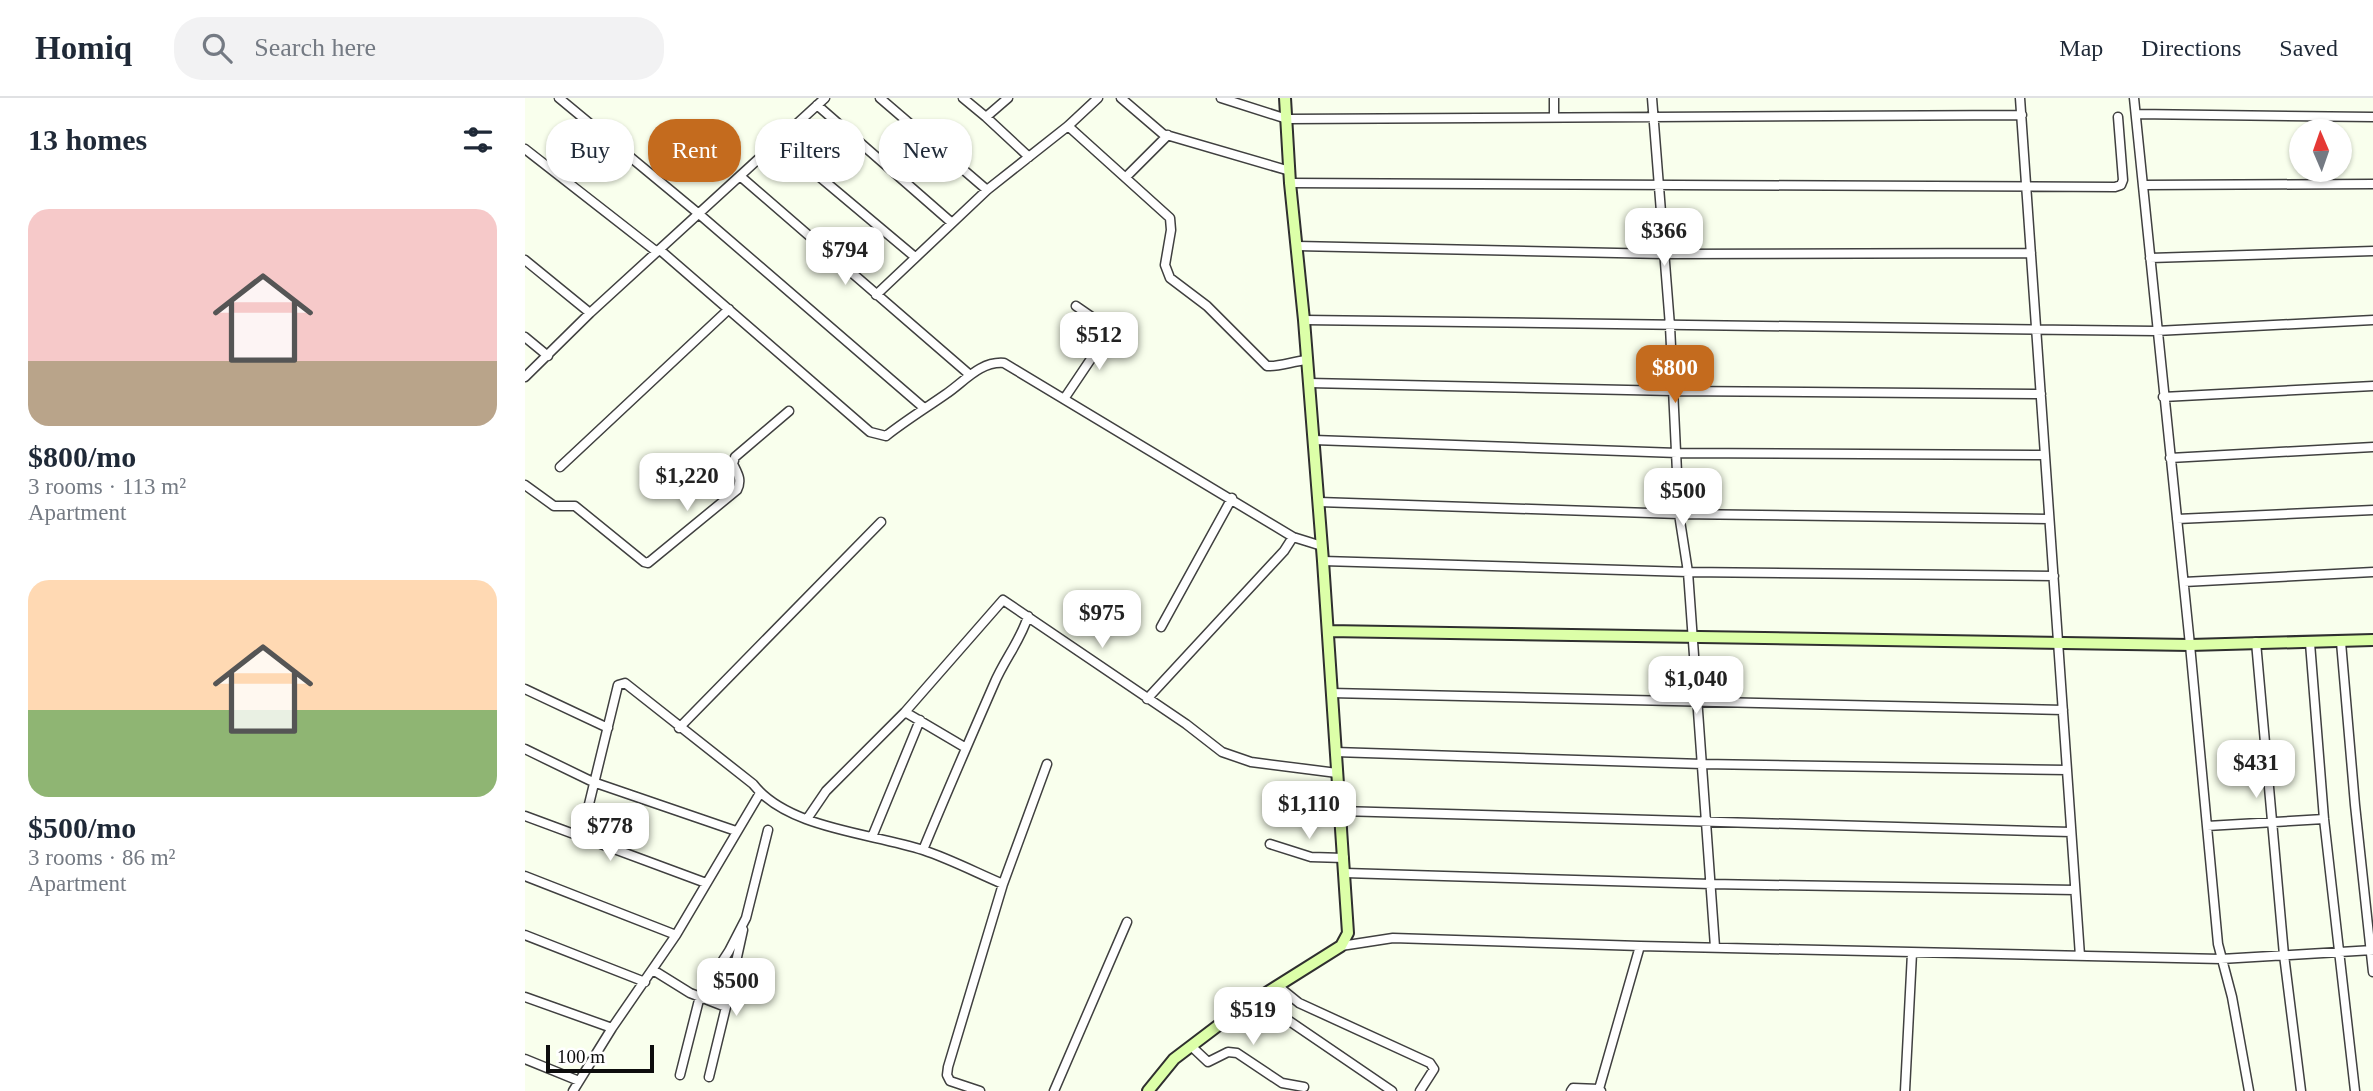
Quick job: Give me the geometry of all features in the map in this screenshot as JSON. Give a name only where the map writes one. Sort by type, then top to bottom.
[{"type":"street","points":[[559,98],[699,214],[924,408]]},
{"type":"street","points":[[802,119],[825,98]]},
{"type":"street","points":[[880,98],[987,190]]},
{"type":"street","points":[[963,98],[1028,157]]},
{"type":"street","points":[[986,117],[1008,98]]},
{"type":"street","points":[[876,295],[987,190],[1068,126],[1098,98]]},
{"type":"street","points":[[1121,98],[1163,134],[1290,171]]},
{"type":"street","points":[[1220,98],[1287,119],[2022,116]]},
{"type":"street","points":[[1285,98],[1290,183],[1319,502],[1349,926],[1341,946]]},
{"type":"street","points":[[1554,98],[1554,116]]},
{"type":"street","points":[[1652,98],[1669,326],[1679,513],[1688,572],[1715,947]]},
{"type":"street","points":[[2020,98],[2080,956]]},
{"type":"street","points":[[2134,98],[2221,959],[2232,997],[2249,1091]]},
{"type":"street","points":[[817,105],[952,223]]},
{"type":"street","points":[[2136,114],[2373,117]]},
{"type":"street","points":[[1290,183],[2119,186],[2123,180],[2118,117]]},
{"type":"street","points":[[1068,126],[1170,218],[1171,230],[1165,265],[1170,278],[1207,306],[1266,366],[1307,360]]},
{"type":"street","points":[[1126,177],[1168,135]]},
{"type":"street","points":[[525,149],[729,309],[870,432],[886,436],[970,375],[989,365],[1004,363],[1293,537],[1322,546]]},
{"type":"street","points":[[741,175],[755,163]]},
{"type":"street","points":[[741,177],[970,375]]},
{"type":"street","points":[[525,377],[590,313],[734,182]]},
{"type":"street","points":[[826,182],[915,257]]},
{"type":"street","points":[[2144,185],[2373,184]]},
{"type":"street","points":[[1297,246],[1663,254],[2031,253]]},
{"type":"street","points":[[2150,258],[2373,251]]},
{"type":"street","points":[[525,260],[590,313]]},
{"type":"street","points":[[1076,306],[1131,344]]},
{"type":"street","points":[[560,467],[729,309]]},
{"type":"street","points":[[1304,320],[2156,331],[2373,320]]},
{"type":"street","points":[[1064,399],[1111,329]]},
{"type":"street","points":[[525,337],[548,356]]},
{"type":"street","points":[[1309,383],[1673,391],[2041,394]]},
{"type":"street","points":[[2164,397],[2373,386]]},
{"type":"street","points":[[525,485],[554,506],[575,506],[648,563],[737,490],[740,484],[733,464],[735,457],[789,411]]},
{"type":"street","points":[[1314,440],[1677,453],[2045,455]]},
{"type":"street","points":[[2170,458],[2373,447]]},
{"type":"street","points":[[1161,626],[1232,498]]},
{"type":"street","points":[[1319,502],[1679,513],[2049,519]]},
{"type":"street","points":[[2177,519],[2373,510]]},
{"type":"street","points":[[679,727],[881,522]]},
{"type":"street","points":[[1147,699],[1293,537]]},
{"type":"street","points":[[1323,561],[1688,572],[2053,576]]},
{"type":"street","points":[[2184,582],[2373,572]]},
{"type":"street","points":[[807,819],[826,791],[905,712],[1003,600],[1228,755],[1251,762],[1337,773]]},
{"type":"street","points":[[923,850],[1008,654],[1022,634],[1028,616]]},
{"type":"street","points":[[1328,631],[2190,645],[2373,640]]},
{"type":"street","points":[[2256,642],[2284,955],[2301,1091]]},
{"type":"street","points":[[2341,642],[2373,972]]},
{"type":"street","points":[[2309,643],[2355,1091]]},
{"type":"street","points":[[581,837],[618,685],[625,683],[753,784],[760,793],[790,812],[923,850],[1003,884]]},
{"type":"street","points":[[525,689],[608,728]]},
{"type":"street","points":[[1331,693],[2063,710]]},
{"type":"street","points":[[905,712],[966,748]]},
{"type":"street","points":[[871,837],[920,720]]},
{"type":"street","points":[[525,749],[593,782],[736,831]]},
{"type":"street","points":[[1335,752],[1702,764],[2067,770]]},
{"type":"street","points":[[980,1091],[955,1084],[947,1075],[1003,884],[1047,764]]},
{"type":"street","points":[[573,1091],[675,935],[760,793]]},
{"type":"street","points":[[1340,811],[2071,832]]},
{"type":"street","points":[[525,816],[706,883]]},
{"type":"street","points":[[2207,826],[2325,819]]},
{"type":"street","points":[[709,1077],[768,830]]},
{"type":"street","points":[[1270,844],[1311,857],[1344,858]]},
{"type":"street","points":[[1345,873],[1711,884],[2075,890]]},
{"type":"street","points":[[525,876],[675,935]]},
{"type":"street","points":[[680,1074],[700,996],[729,951],[746,918]]},
{"type":"street","points":[[1054,1091],[1128,922]]},
{"type":"street","points":[[525,935],[645,982]]},
{"type":"street","points":[[1148,1091],[1174,1059],[1191,1046],[1257,999],[1341,946],[1393,938],[2221,959],[2372,950]]},
{"type":"street","points":[[1571,1091],[1573,1088],[1600,1090],[1640,946]]},
{"type":"street","points":[[1905,1091],[1912,953]]},
{"type":"street","points":[[653,970],[726,1007]]},
{"type":"street","points":[[1278,986],[1299,1003],[1430,1063],[1434,1069],[1420,1091]]},
{"type":"street","points":[[525,997],[612,1028]]},
{"type":"street","points":[[1257,999],[1392,1091]]},
{"type":"street","points":[[1191,1046],[1208,1062],[1229,1052],[1237,1053],[1282,1083],[1304,1087]]},
{"type":"street","points":[[525,1059],[579,1081]]}]
